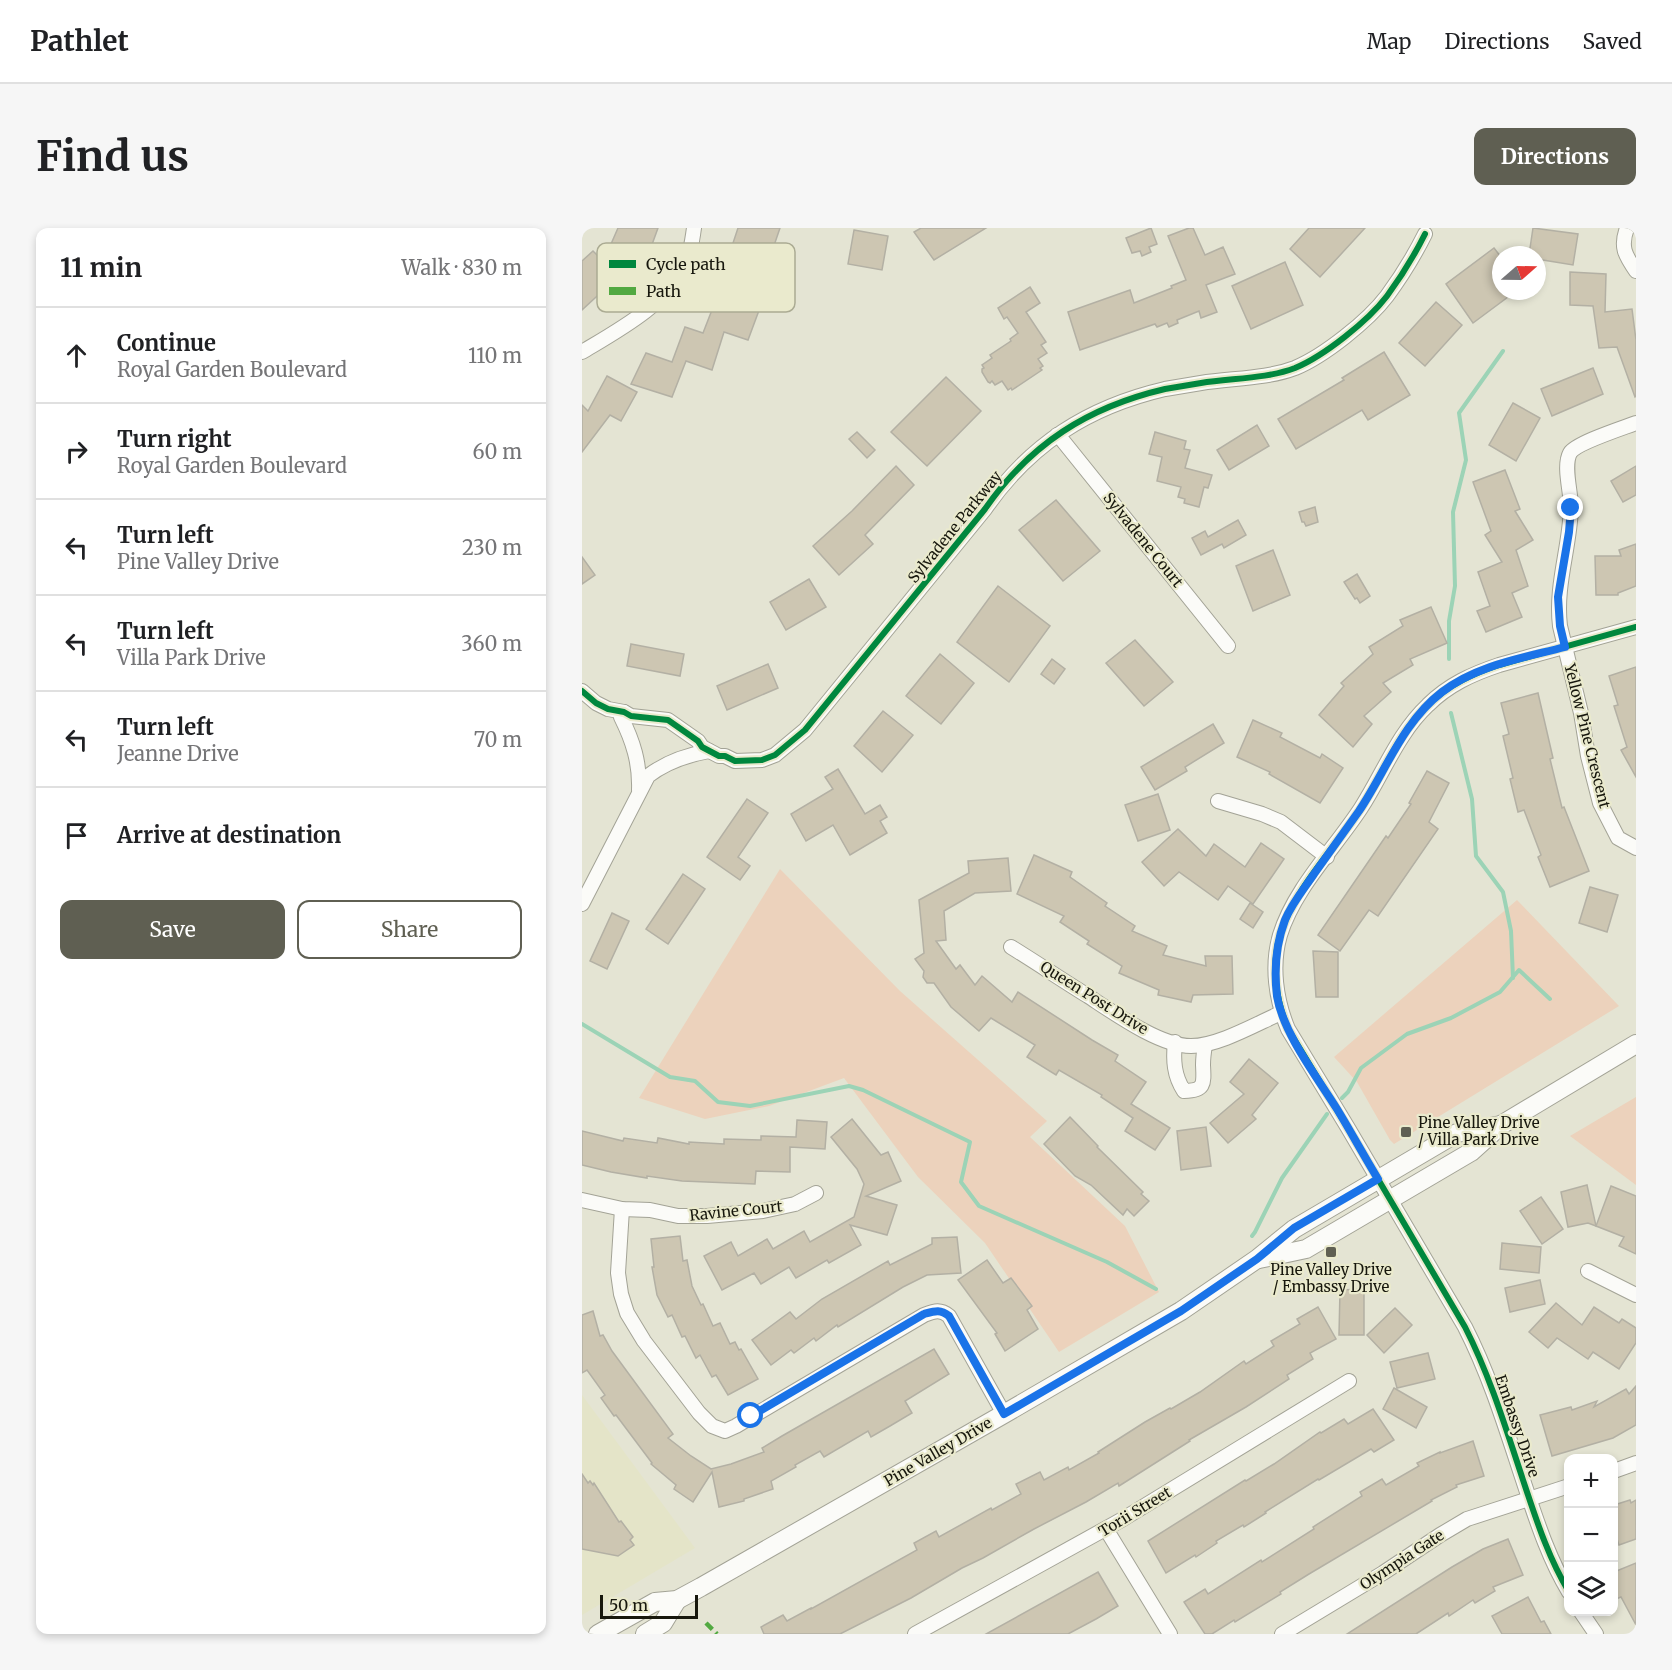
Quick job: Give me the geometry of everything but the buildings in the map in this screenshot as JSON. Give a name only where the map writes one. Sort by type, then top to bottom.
[{"type":"main road","name":"Pine Valley Drive","points":[[1257,1259],[1306,1249],[1471,1152],[1501,1125],[1636,1044]]},
{"type":"main road","name":"Pine Valley Drive","points":[[598,1634],[654,1602],[677,1600],[1181,1311],[1257,1259],[1294,1228],[1457,1133],[1501,1125]]},
{"type":"main road","name":"Pine Valley Drive","points":[[645,1634],[663,1623],[677,1600]]},
{"type":"street","points":[[692,243],[694,228]]},
{"type":"street","points":[[1627,228],[1623,248],[1636,271]]},
{"type":"street","name":"Sylvadene Parkway","points":[[582,691],[596,703],[608,709],[631,716],[668,720],[698,741],[702,747],[719,756],[735,760],[762,760],[775,755],[800,735],[1008,479],[1042,446],[1091,415],[1146,394],[1168,388],[1275,374],[1311,360],[1359,325],[1387,297],[1425,234]]},
{"type":"street","points":[[582,352],[643,312]]},
{"type":"street","name":"Yellow Pine Crescent","points":[[1636,423],[1578,445],[1569,455],[1567,466],[1571,508],[1558,597],[1560,626],[1600,803],[1618,838],[1636,848]]},
{"type":"street","name":"Sylvadene Court","points":[[1057,435],[1228,646]]},
{"type":"street","name":"Embassy Drive","points":[[1564,1582],[1546,1546],[1476,1349],[1390,1199],[1301,1052],[1281,1013],[1276,981],[1276,954],[1285,921],[1293,905],[1361,808],[1408,729],[1418,715],[1441,693],[1452,685],[1499,665],[1636,627]]},
{"type":"street","points":[[624,712],[621,717],[637,757],[639,792]]},
{"type":"street","points":[[582,904],[648,776],[666,764],[709,751]]},
{"type":"street","points":[[1218,801],[1281,822],[1326,857]]},
{"type":"street","name":"Queen Post Drive","points":[[1011,947],[1134,1026],[1156,1036],[1189,1046],[1205,1044],[1232,1035],[1281,1013]]},
{"type":"street","points":[[1175,1042],[1174,1063],[1179,1084],[1184,1091],[1196,1091],[1201,1087],[1204,1080],[1205,1044]]},
{"type":"street","name":"Ravine Court","points":[[582,1200],[622,1209],[650,1210],[678,1216],[707,1216],[763,1211],[795,1204],[816,1193]]},
{"type":"street","points":[[622,1209],[618,1273],[627,1313],[644,1341],[699,1413],[712,1426],[725,1431],[736,1426],[924,1314],[935,1311],[942,1311],[949,1316],[1004,1414]]},
{"type":"street","points":[[1588,1272],[1636,1295]]},
{"type":"street","name":"Torii Street","points":[[915,1634],[1106,1529],[1349,1381]]},
{"type":"street","points":[[1618,1470],[1636,1463]]},
{"type":"street","name":"Olympia Gate","points":[[1282,1634],[1467,1520],[1564,1488]]},
{"type":"street","points":[[1106,1529],[1170,1634]]},
{"type":"street","points":[[1584,1616],[1596,1634]]},
{"type":"shaded area","points":[[780,869],[900,991],[1047,1121],[1030,1137],[1125,1226],[1159,1292],[1059,1352],[985,1243],[918,1177],[844,1078],[769,1106],[705,1119],[639,1098]]},
{"type":"shaded area","points":[[1517,900],[1619,1006],[1394,1144],[1357,1082],[1334,1057]]},
{"type":"shaded area","points":[[1636,1097],[1636,1185],[1570,1136]]},
{"type":"shaded area","points":[[582,1395],[695,1548],[582,1615]]},
{"type":"waterway","points":[[1449,659],[1449,621],[1455,586],[1453,512],[1466,460],[1459,413],[1503,351]]},
{"type":"waterway","points":[[1451,713],[1472,799],[1476,856],[1503,892],[1511,931],[1513,978]]},
{"type":"waterway","points":[[1342,1098],[1348,1092],[1361,1068],[1407,1034],[1451,1018],[1500,992],[1519,970],[1550,999]]},
{"type":"waterway","points":[[582,1024],[670,1077],[695,1081],[718,1102],[750,1106],[849,1086],[863,1090],[970,1142],[961,1182],[979,1206],[1107,1262],[1156,1289]]},
{"type":"waterway","points":[[1252,1236],[1282,1178],[1327,1114]]},
{"type":"marked path","points":[[706,1623],[717,1634]]},
{"type":"cycle path","points":[[582,691],[596,703],[608,709],[631,716],[668,720],[698,741],[702,747],[719,756],[735,761],[762,760],[775,755],[805,730],[1002,486],[1041,447],[1086,418],[1137,397],[1165,389],[1284,372],[1319,355],[1345,337],[1379,306],[1402,274],[1425,234]]},
{"type":"cycle path","points":[[1564,1583],[1544,1540],[1491,1385],[1474,1346],[1465,1327],[1288,1029],[1280,1006],[1275,971],[1280,935],[1295,901],[1361,808],[1417,716],[1444,692],[1470,676],[1489,668],[1636,627]]},
{"type":"place","name":"Pine Valley Drive / Villa Park Drive","points":[[1406,1132]]},
{"type":"place","name":"Pine Valley Drive / Embassy Drive","points":[[1331,1252]]},
{"type":"route","points":[[751,1416],[924,1314],[935,1311],[942,1311],[949,1316],[1004,1414],[1181,1311],[1257,1259],[1294,1228],[1378,1179],[1305,1059],[1281,1013],[1276,981],[1276,954],[1280,937],[1285,921],[1301,892],[1361,808],[1418,715],[1441,693],[1467,677],[1499,665],[1565,647],[1558,613],[1558,597],[1571,508]]}]
